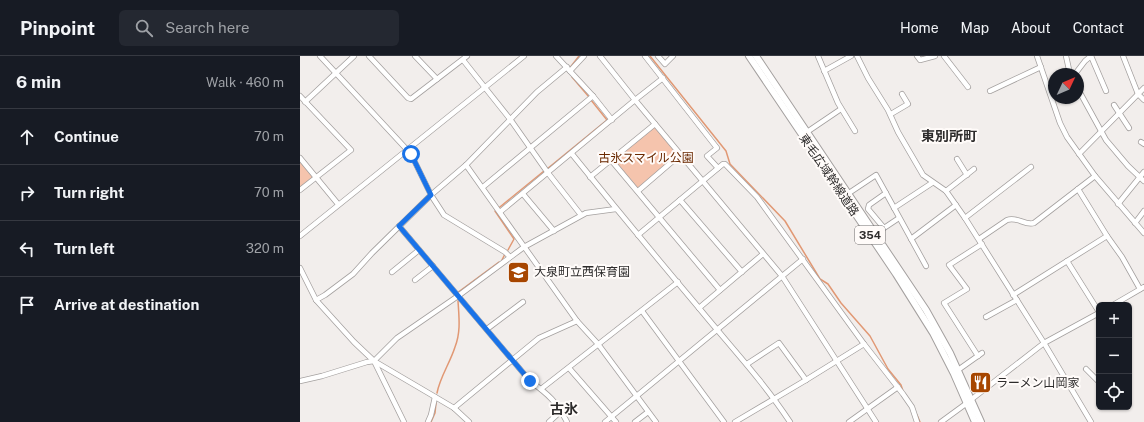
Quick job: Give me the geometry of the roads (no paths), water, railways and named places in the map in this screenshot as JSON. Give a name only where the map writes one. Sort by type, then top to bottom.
[{"type":"highway","name":"東毛広域幹線道路","points":[[749,56],[921,313],[981,422]]},
{"type":"highway","name":"東毛広域幹線道路","points":[[756,56],[926,310],[958,370],[975,422]]},
{"type":"street","points":[[320,56],[411,154],[431,195],[444,215],[506,252],[510,257]]},
{"type":"street","points":[[305,102],[354,56]]},
{"type":"street","points":[[369,56],[410,98],[413,98],[467,56]]},
{"type":"street","points":[[300,236],[524,56]]},
{"type":"street","points":[[556,56],[593,96],[612,120]]},
{"type":"street","points":[[316,300],[353,274],[372,252],[431,195],[466,165],[537,92],[584,56]]},
{"type":"street","points":[[600,56],[782,276],[876,422]]},
{"type":"street","points":[[645,56],[717,148],[707,156],[718,168]]},
{"type":"street","points":[[658,56],[665,64],[673,56]]},
{"type":"street","points":[[818,56],[841,109],[855,131]]},
{"type":"street","points":[[824,71],[851,56]]},
{"type":"street","points":[[857,56],[868,78],[891,114],[898,132],[922,175],[946,191],[965,218],[1044,343],[1091,422]]},
{"type":"street","points":[[917,56],[920,60],[935,56]]},
{"type":"street","points":[[944,56],[968,87]]},
{"type":"street","points":[[1037,56],[1048,84]]},
{"type":"street","points":[[1066,56],[1069,68]]},
{"type":"street","points":[[1080,68],[1091,56],[1106,91]]},
{"type":"street","points":[[1123,56],[1138,94],[1144,100]]},
{"type":"street","points":[[416,57],[437,79]]},
{"type":"street","points":[[463,60],[510,119],[548,173],[581,215]]},
{"type":"street","points":[[990,91],[1041,67]]},
{"type":"street","points":[[500,212],[663,78]]},
{"type":"street","points":[[1079,154],[1144,88]]},
{"type":"street","points":[[891,114],[908,104],[902,94]]},
{"type":"street","points":[[300,96],[351,150],[300,190]]},
{"type":"street","points":[[483,187],[593,96]]},
{"type":"street","points":[[1084,100],[1101,132],[1113,149],[1144,181]]},
{"type":"street","points":[[1055,104],[1063,131],[1095,176],[1144,233]]},
{"type":"street","points":[[1114,105],[1130,128]]},
{"type":"street","points":[[807,132],[841,109]]},
{"type":"street","points":[[590,177],[655,124]]},
{"type":"street","points":[[572,154],[616,209],[747,364],[775,399],[790,422]]},
{"type":"street","points":[[638,191],[681,154]]},
{"type":"street","points":[[300,158],[338,204]]},
{"type":"street","points":[[956,159],[967,175]]},
{"type":"street","points":[[611,160],[660,216],[720,290]]},
{"type":"street","points":[[638,235],[703,180],[725,164],[757,197],[864,344],[898,387],[912,407],[917,422]]},
{"type":"street","points":[[466,165],[577,321],[598,344],[656,422]]},
{"type":"street","points":[[965,218],[1032,167]]},
{"type":"street","points":[[946,191],[974,169]]},
{"type":"street","points":[[1118,204],[1144,172]]},
{"type":"street","points":[[849,193],[876,175],[926,266]]},
{"type":"street","points":[[979,239],[1012,218],[1032,224],[1095,176]]},
{"type":"street","points":[[894,208],[932,182]]},
{"type":"street","points":[[1078,189],[1142,288],[1118,302]]},
{"type":"street","points":[[886,193],[869,205],[868,209],[884,228],[899,218]]},
{"type":"street","points":[[523,194],[554,231]]},
{"type":"street","points":[[680,200],[742,272]]},
{"type":"street","points":[[911,239],[956,205]]},
{"type":"street","points":[[300,381],[367,362],[374,362],[397,338],[458,296],[524,247],[581,215],[616,209]]},
{"type":"street","points":[[1135,223],[1144,211]]},
{"type":"street","points":[[399,226],[513,359],[530,381],[542,389],[558,405],[567,422]]},
{"type":"street","points":[[1013,295],[1107,236]]},
{"type":"street","points":[[978,356],[944,303],[967,289],[949,265],[982,244]]},
{"type":"street","points":[[392,272],[419,250]]},
{"type":"street","points":[[699,308],[763,254]]},
{"type":"street","points":[[605,422],[802,259]]},
{"type":"street","points":[[1067,261],[1096,307]]},
{"type":"street","points":[[415,280],[433,266]]},
{"type":"street","points":[[300,268],[316,300],[374,362],[454,408],[469,422]]},
{"type":"street","points":[[542,389],[678,282]]},
{"type":"street","points":[[986,317],[1017,300]]},
{"type":"street","points":[[487,329],[522,302]]},
{"type":"street","points":[[642,311],[724,422]]},
{"type":"street","points":[[941,422],[1044,343],[1096,314]]},
{"type":"street","points":[[454,408],[539,338],[577,321]]},
{"type":"street","points":[[747,364],[779,343],[806,380]]},
{"type":"street","points":[[735,422],[864,344]]},
{"type":"street","points":[[958,370],[982,353]]},
{"type":"street","points":[[374,362],[404,422]]},
{"type":"street","points":[[569,368],[616,422]]},
{"type":"street","points":[[1086,369],[1096,379]]},
{"type":"street","points":[[849,422],[898,387]]},
{"type":"street","points":[[428,422],[431,415],[434,397]]},
{"type":"street","points":[[549,422],[561,411]]},
{"type":"street","points":[[635,422],[648,412]]},
{"type":"waterway","points":[[569,69],[579,56]]},
{"type":"waterway","points":[[650,56],[726,151],[730,164],[785,221],[820,279],[828,284],[841,303],[870,336],[888,369],[901,385],[903,391]]},
{"type":"waterway","points":[[572,77],[589,97]]},
{"type":"waterway","points":[[547,169],[607,120],[591,100]]},
{"type":"waterway","points":[[508,250],[514,239],[495,211],[544,171]]},
{"type":"waterway","points":[[502,260],[505,254]]},
{"type":"waterway","points":[[457,293],[499,262]]},
{"type":"waterway","points":[[437,393],[440,381],[457,341],[459,324],[458,301]]},
{"type":"waterway","points":[[431,422],[435,413],[436,403]]},
{"type":"waterway","points":[[917,415],[920,422]]},
{"type":"place","name":"大泉町立西保育園","points":[[518,272]]},
{"type":"place","name":"ラーメン山岡家","points":[[981,383]]},
{"type":"district","name":"東別所町","points":[[949,136]]},
{"type":"district","name":"古氷","points":[[564,409]]},
{"type":"park label","name":"古氷スマイル公園","points":[[646,158]]}]
